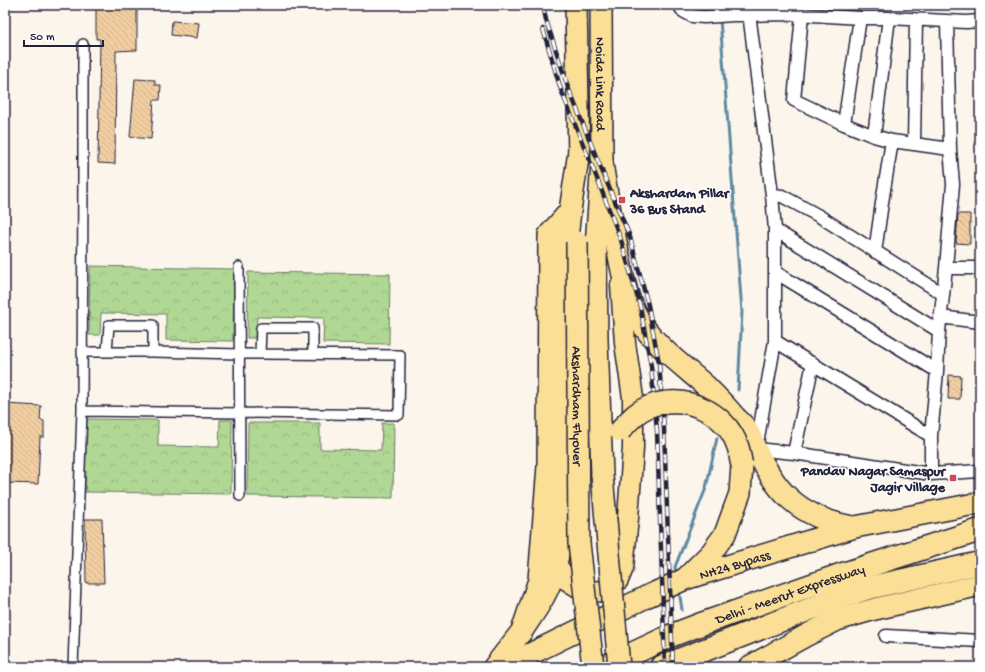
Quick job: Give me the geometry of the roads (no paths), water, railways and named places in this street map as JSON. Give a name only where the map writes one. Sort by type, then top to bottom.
[{"type":"highway","name":"Noida Link Road","points":[[576,5],[580,144]]},
{"type":"highway","name":"Noida Link Road","points":[[601,5],[602,162]]},
{"type":"highway","points":[[494,667],[522,631],[541,603],[552,579],[560,544],[566,248],[580,144]]},
{"type":"highway","name":"Akshardham Flyover","points":[[580,144],[587,244],[597,340],[602,475],[619,667]]},
{"type":"highway","points":[[602,162],[606,192],[627,293],[637,318],[654,340],[674,360],[706,387],[748,431],[767,470],[789,499],[804,510],[820,518],[837,524],[855,527]]},
{"type":"highway","name":"Akshardham Flyover","points":[[593,667],[578,543],[587,244],[602,162]]},
{"type":"highway","points":[[522,631],[539,580],[548,466],[550,235],[570,211]]},
{"type":"highway","points":[[602,475],[620,431],[632,417],[648,407],[666,402],[684,402],[702,407],[718,417],[730,430],[738,447],[742,465],[740,493],[725,534],[711,553],[685,579]]},
{"type":"highway","name":"NH24 Bypass","points":[[504,667],[685,579],[855,527],[980,503]]},
{"type":"highway","name":"Delhi - Meerut Expressway","points":[[604,667],[670,636],[704,623],[837,576],[980,530]]},
{"type":"highway","name":"Delhi - Meerut Expressway","points":[[661,667],[840,597],[868,588],[980,563]]},
{"type":"highway","points":[[749,667],[837,620],[875,609],[980,585]]},
{"type":"highway","points":[[773,667],[790,648],[807,635]]},
{"type":"main road","points":[[556,565],[567,580],[586,592],[606,591],[618,580],[623,568],[633,448],[633,398],[625,343],[619,257]]},
{"type":"street","points":[[680,5],[683,11],[692,16],[704,18],[733,15],[749,10],[828,11],[860,18],[966,22],[980,21]]},
{"type":"street","points":[[749,10],[775,230],[775,341],[756,449],[794,453],[931,474],[980,471]]},
{"type":"street","points":[[798,11],[794,100],[844,124],[874,136],[892,141],[950,149]]},
{"type":"street","points":[[844,124],[860,18]]},
{"type":"street","points":[[874,136],[889,18]]},
{"type":"street","points":[[914,144],[916,20]]},
{"type":"street","points":[[931,474],[940,317],[946,268],[953,184],[950,149],[947,21]]},
{"type":"street","points":[[73,667],[82,411],[83,44]]},
{"type":"street","points":[[875,252],[892,141]]},
{"type":"street","points":[[772,195],[782,196],[819,216],[943,294]]},
{"type":"street","points":[[775,230],[939,331]]},
{"type":"street","points":[[239,267],[240,496]]},
{"type":"street","points":[[946,268],[980,268]]},
{"type":"street","points":[[774,272],[937,371]]},
{"type":"street","points":[[940,317],[980,322]]},
{"type":"street","points":[[107,351],[109,325],[153,325],[153,352]]},
{"type":"street","points":[[260,354],[261,328],[313,328],[313,354]]},
{"type":"street","points":[[775,341],[932,436]]},
{"type":"street","points":[[82,352],[107,351],[400,355],[399,415],[82,411]]},
{"type":"street","points":[[794,453],[813,363]]},
{"type":"street","points":[[886,636],[980,641]]},
{"type":"waterway","points":[[719,5],[719,13]]},
{"type":"waterway","points":[[720,19],[742,312],[738,390]]},
{"type":"waterway","points":[[676,575],[675,567],[706,488],[717,438]]},
{"type":"waterway","points":[[679,590],[682,610]]},
{"type":"railway","points":[[543,5],[546,20],[568,87],[630,237],[648,305],[659,363],[664,429],[673,667]]},
{"type":"railway","points":[[543,29],[561,90],[621,240],[640,306],[651,366],[657,430],[665,667]]},
{"type":"place","name":"Akshardam Pillar 36 Bus Stand","points":[[622,200]]},
{"type":"place","name":"Pandav Nagar Samaspur Jagir Village","points":[[953,478]]}]
